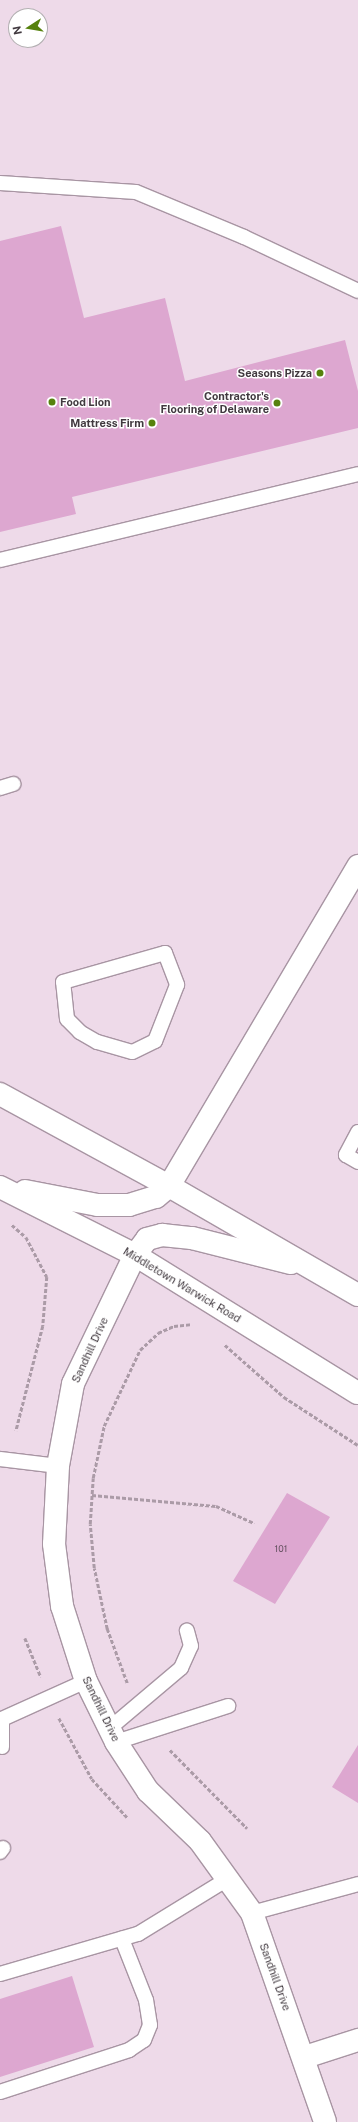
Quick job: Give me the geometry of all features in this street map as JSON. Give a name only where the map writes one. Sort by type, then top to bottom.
[{"type":"street","points":[[0,1187],[98,1205],[129,1205],[156,1197],[169,1186],[358,866]]},
{"type":"street","points":[[0,1094],[169,1186],[319,1271],[358,1295]]},
{"type":"street","name":"Middletown Warwick Road","points":[[0,1187],[135,1255],[358,1393]]},
{"type":"street","name":"Sandhill Drive","points":[[319,1271],[192,1238],[162,1235],[147,1239],[135,1255],[73,1384],[58,1466],[54,1544],[62,1606],[86,1681],[113,1735],[148,1791],[200,1840],[252,1913],[305,2057],[325,2122]]},
{"type":"street","points":[[305,2057],[358,2040]]},
{"type":"lane","points":[[0,183],[136,192],[244,237],[358,292]]},
{"type":"lane","points":[[0,560],[358,474]]},
{"type":"lane","points":[[165,953],[177,985],[155,1041],[132,1052],[80,1032],[67,1018],[63,982],[165,953]]},
{"type":"lane","points":[[358,1132],[346,1155],[358,1162]]},
{"type":"lane","points":[[0,1458],[58,1466]]},
{"type":"lane","points":[[113,1735],[135,1707],[181,1668],[191,1646],[187,1631]]},
{"type":"lane","points":[[2,1747],[2,1719],[86,1681]]},
{"type":"lane","points":[[113,1735],[151,1731],[228,1706]]},
{"type":"lane","points":[[0,1974],[138,1934],[228,1878]]},
{"type":"lane","points":[[252,1913],[358,1884]]},
{"type":"lane","points":[[0,2092],[129,2050],[144,2040],[150,2025],[146,2000],[122,1939]]},
{"type":"path","points":[[5,1221],[26,1237],[47,1277],[43,1326],[16,1431]]},
{"type":"path","points":[[135,1707],[107,1629],[94,1568],[90,1524],[92,1495],[104,1426],[140,1350],[158,1333],[174,1326],[188,1323],[200,1327]]},
{"type":"path","points":[[222,1342],[284,1397],[358,1445]]},
{"type":"path","points":[[92,1495],[216,1506],[254,1523]]},
{"type":"path","points":[[25,1638],[50,1696],[92,1779],[127,1817]]},
{"type":"path","points":[[151,1731],[247,1828]]},
{"type":"building","points":[[61,226],[84,318],[165,298],[185,381],[345,340],[358,391],[358,428],[72,497],[76,514],[0,532],[0,241]]},
{"type":"building","points":[[287,1493],[330,1517],[275,1604],[233,1581]]},
{"type":"building","points":[[358,1745],[358,1803],[332,1787]]},
{"type":"building","points":[[72,1976],[94,2047],[0,2077],[0,1999]]},
{"type":"place","name":"Seasons Pizza","points":[[320,373]]},
{"type":"place","name":"Food Lion","points":[[52,402]]},
{"type":"place","name":"Contractor's Flooring of Delaware","points":[[277,403]]},
{"type":"place","name":"Mattress Firm","points":[[152,423]]}]
